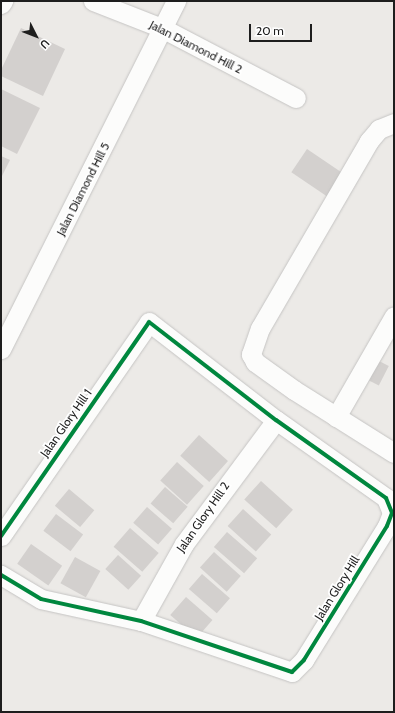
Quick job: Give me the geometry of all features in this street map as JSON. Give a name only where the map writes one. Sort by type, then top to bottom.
[{"type":"street","name":"Jalan Diamond Hill 2","points":[[93,1],[162,28],[296,98]]},
{"type":"street","name":"Jalan Diamond Hill 5","points":[[1,349],[176,1]]},
{"type":"street","points":[[394,123],[379,129],[368,141],[260,328],[251,349],[255,362],[336,418],[394,453]]},
{"type":"street","points":[[336,418],[394,316]]},
{"type":"street","name":"Jalan Glory Hill","points":[[1,575],[41,599],[141,621],[290,672],[304,660],[387,526],[392,512],[386,498],[276,420],[149,322]]},
{"type":"street","name":"Jalan Glory Hill 1","points":[[1,536],[149,322]]},
{"type":"street","name":"Jalan Glory Hill 2","points":[[141,621],[184,544],[276,420]]},
{"type":"building","points":[[21,28],[65,49],[43,96],[1,76],[1,70]]},
{"type":"building","points":[[1,89],[40,108],[17,154],[1,146]]},
{"type":"building","points":[[307,149],[344,174],[329,197],[291,172]]},
{"type":"building","points":[[1,156],[10,160],[1,178]]},
{"type":"building","points":[[379,361],[389,366],[379,386],[369,381]]},
{"type":"building","points":[[199,435],[228,461],[209,482],[180,456]]},
{"type":"building","points":[[177,462],[204,486],[187,505],[160,481]]},
{"type":"building","points":[[261,481],[293,510],[276,528],[244,500]]},
{"type":"building","points":[[165,487],[188,507],[173,523],[151,504]]},
{"type":"building","points":[[69,489],[94,510],[80,527],[55,506]]},
{"type":"building","points":[[147,507],[172,529],[158,544],[133,523]]},
{"type":"building","points":[[243,509],[271,534],[256,552],[228,526]]},
{"type":"building","points":[[56,514],[83,534],[71,551],[43,531]]},
{"type":"building","points":[[130,528],[159,553],[142,572],[114,547]]},
{"type":"building","points":[[227,532],[257,558],[244,573],[214,547]]},
{"type":"building","points":[[31,544],[62,566],[48,585],[17,564]]},
{"type":"building","points":[[214,552],[241,576],[227,592],[200,568]]},
{"type":"building","points":[[118,555],[141,576],[128,590],[105,569]]},
{"type":"building","points":[[75,557],[100,571],[86,597],[60,583]]},
{"type":"building","points":[[202,574],[230,598],[217,613],[189,589]]},
{"type":"building","points":[[186,597],[212,620],[197,638],[170,615]]},
{"type":"cycle path","points":[[1,536],[149,322],[276,420],[386,498],[392,513],[387,526],[304,660],[292,672],[141,621],[41,599],[1,575]]}]
